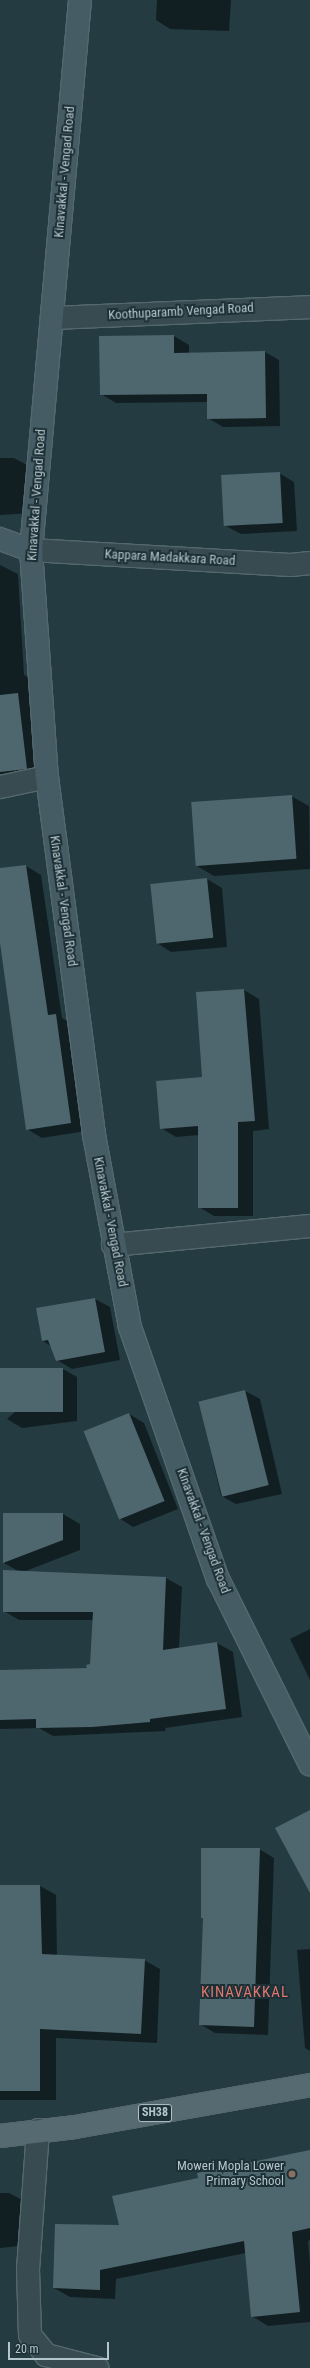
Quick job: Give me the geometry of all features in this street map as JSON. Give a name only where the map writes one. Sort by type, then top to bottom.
[{"type":"main road","name":"Kinavakkal - Vengad Road","points":[[80,0],[30,550],[47,777],[94,1135],[113,1245],[130,1327],[218,1579],[310,1764]]},
{"type":"main road","points":[[0,539],[30,550]]},
{"type":"main road","name":"SH38","points":[[0,2136],[38,2130],[75,2127],[310,2085]]},
{"type":"street","name":"Koothuparamb Vengad Road","points":[[52,318],[310,307]]},
{"type":"street","name":"Kappara Madakkara Road","points":[[30,550],[291,565],[310,563]]},
{"type":"street","points":[[0,787],[47,777]]},
{"type":"street","points":[[113,1245],[310,1226]]},
{"type":"street","points":[[38,2130],[28,2269],[30,2335],[46,2355],[97,2368]]},
{"type":"building","points":[[174,335],[174,353],[265,351],[266,418],[207,419],[207,394],[100,395],[99,336]]},
{"type":"building","points":[[280,472],[283,523],[224,526],[221,475]]},
{"type":"building","points":[[18,693],[27,769],[0,772],[0,695]]},
{"type":"building","points":[[292,795],[296,859],[196,866],[191,802]]},
{"type":"building","points":[[26,865],[48,1015],[56,1014],[71,1123],[26,1130],[0,943],[0,868]]},
{"type":"building","points":[[207,878],[213,938],[157,944],[150,884]]},
{"type":"building","points":[[244,989],[255,1121],[238,1122],[238,1208],[198,1208],[198,1126],[160,1129],[156,1081],[202,1077],[196,992]]},
{"type":"building","points":[[95,1298],[105,1352],[56,1361],[48,1340],[42,1341],[36,1308]]},
{"type":"building","points":[[0,1368],[63,1368],[63,1412],[0,1412]]},
{"type":"building","points":[[245,1390],[269,1485],[222,1497],[198,1402]]},
{"type":"building","points":[[129,1413],[165,1501],[119,1519],[84,1431]]},
{"type":"building","points":[[3,1513],[63,1513],[63,1540],[3,1563]]},
{"type":"building","points":[[3,1570],[166,1577],[163,1650],[217,1642],[226,1709],[150,1719],[150,1722],[92,1727],[36,1728],[36,1719],[0,1720],[0,1670],[87,1668],[86,1665],[90,1664],[93,1612],[3,1612]]},
{"type":"building","points":[[310,1810],[310,1893],[275,1828]]},
{"type":"building","points":[[201,1848],[260,1848],[254,2027],[199,2025],[203,1918],[201,1918]]},
{"type":"building","points":[[0,1885],[40,1885],[42,1954],[145,1959],[141,2034],[40,2029],[40,2091],[0,2091]]},
{"type":"building","points":[[310,2150],[310,2228],[292,2232],[300,2312],[251,2317],[244,2241],[100,2270],[100,2290],[53,2288],[55,2224],[119,2225],[112,2196],[198,2178],[197,2173]]},
{"type":"place","name":"Moweri Mopla Lower Primary School","points":[[292,2174]]},
{"type":"district","name":"KINAVAKKAL","points":[[245,1993]]}]
